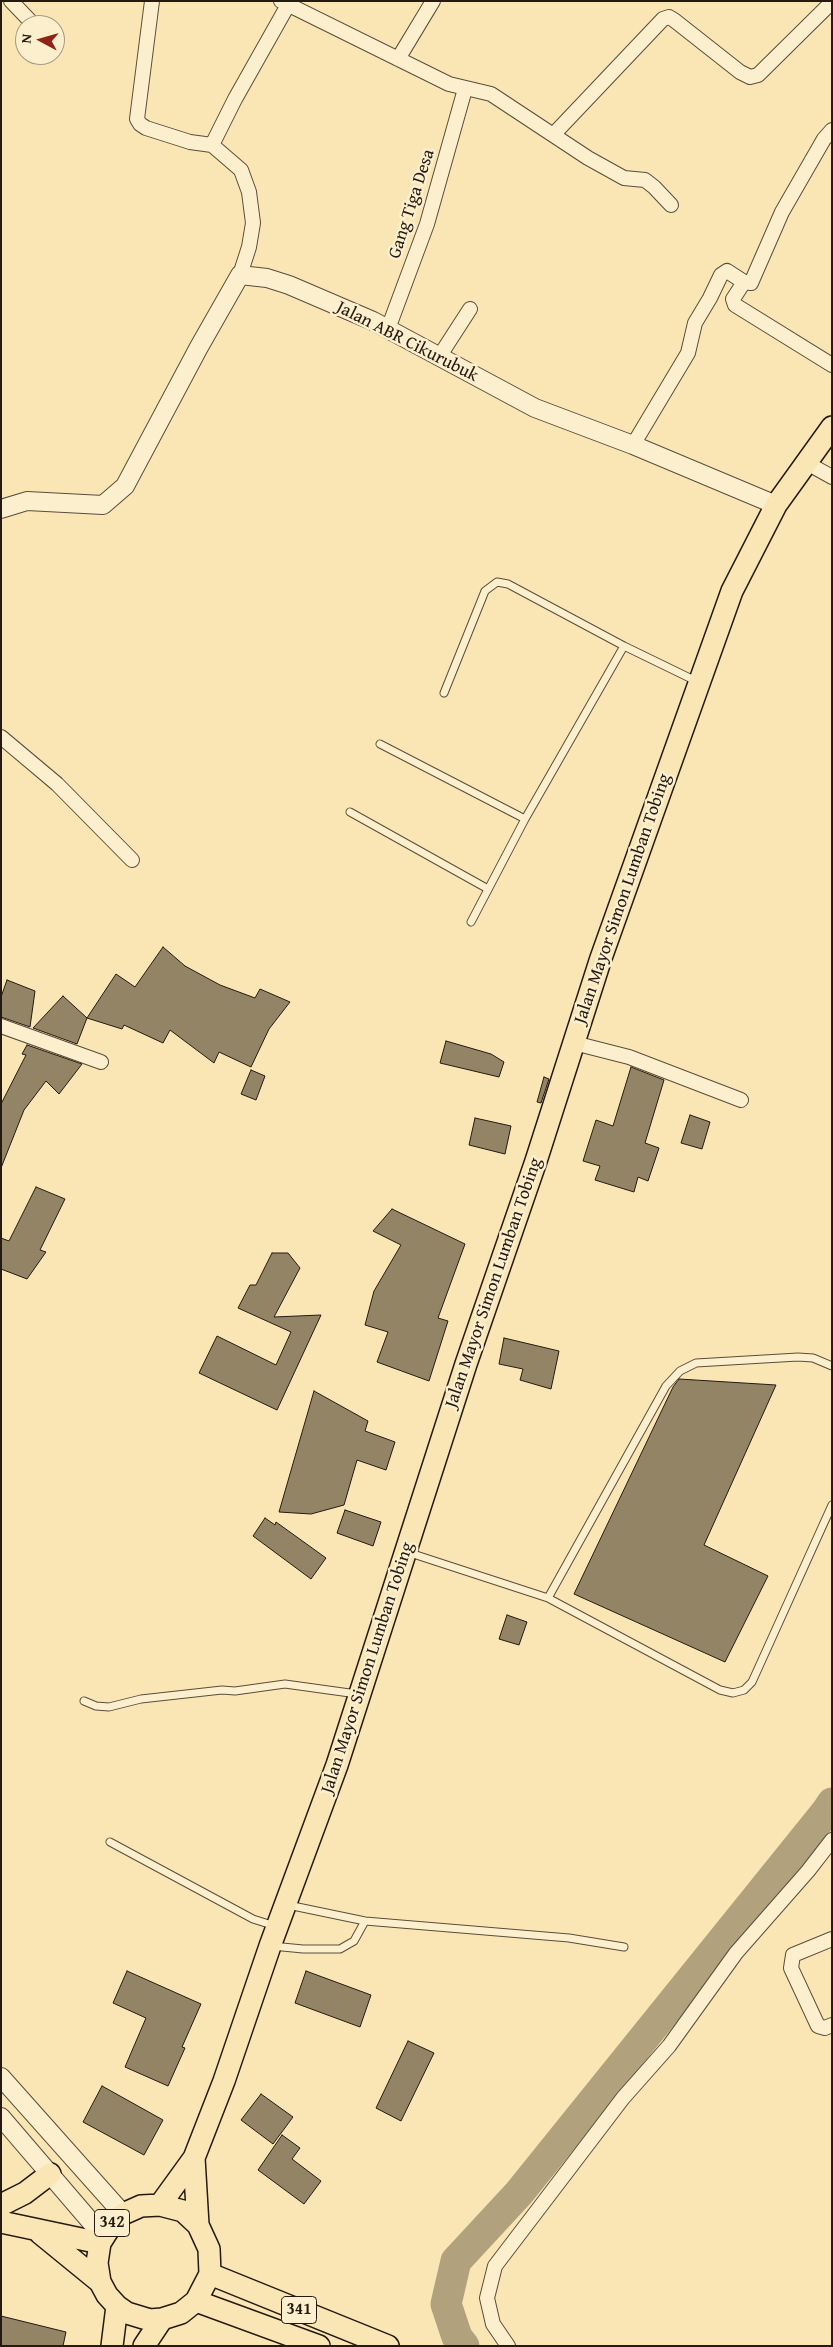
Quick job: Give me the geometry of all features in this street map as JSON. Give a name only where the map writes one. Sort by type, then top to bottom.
[{"type":"main road","name":"Jalan Mayor Simon Lumban Tobing","points":[[160,2205],[194,2158],[224,2081],[337,1765],[358,1694],[407,1552],[466,1364],[604,949],[732,591],[776,504],[832,427]]},
{"type":"main road","name":"Jalan Mayor Simon Lumban Tobing","points":[[194,2158],[198,2225]]},
{"type":"main road","points":[[1,2205],[25,2193],[50,2174]]},
{"type":"main road","name":"342","points":[[160,2205],[183,2211],[198,2225],[210,2249],[210,2274],[196,2301],[181,2313],[162,2319],[138,2318],[117,2306],[107,2296],[100,2282],[97,2263],[101,2240],[112,2224],[123,2214],[141,2206],[160,2205]]},
{"type":"main road","points":[[1,2222],[38,2231],[101,2240]]},
{"type":"main road","points":[[38,2231],[100,2282]]},
{"type":"main road","name":"341","points":[[210,2274],[388,2346]]},
{"type":"main road","name":"341","points":[[196,2301],[319,2346]]},
{"type":"main road","points":[[112,2346],[117,2306]]},
{"type":"main road","points":[[144,2346],[162,2319]]},
{"type":"street","points":[[11,1],[24,15]]},
{"type":"street","points":[[1,509],[27,500],[103,505],[125,486],[199,347],[240,275],[249,247],[253,223],[248,192],[241,170],[212,145],[190,142],[140,124],[138,110],[152,1]]},
{"type":"street","points":[[398,59],[433,1]]},
{"type":"street","points":[[553,135],[663,19],[669,17],[674,20],[740,72],[750,77],[758,76],[832,2]]},
{"type":"street","points":[[212,145],[285,3],[449,84],[465,89],[485,91],[491,94],[553,135],[624,178],[645,180],[671,205]]},
{"type":"street","name":"Gang Tiga Desa","points":[[388,329],[427,224],[465,89]]},
{"type":"street","points":[[633,445],[688,353],[694,323],[710,298],[721,275],[727,271],[744,282],[751,283],[782,212],[824,139],[832,130]]},
{"type":"street","name":"Jalan ABR Cikurubuk","points":[[240,275],[267,278],[289,285],[374,320],[535,408],[633,445],[776,504]]},
{"type":"street","points":[[744,282],[733,299],[735,305],[832,365]]},
{"type":"street","points":[[439,357],[470,309]]},
{"type":"street","points":[[805,462],[832,477]]},
{"type":"street","points":[[1,737],[57,784],[132,860]]},
{"type":"street","points":[[1,1026],[100,1062]]},
{"type":"street","points":[[574,1043],[630,1057],[741,1100]]},
{"type":"street","points":[[508,2346],[492,2324],[487,2298],[495,2266],[623,2098],[670,2046],[736,1953],[808,1871],[832,1840]]},
{"type":"street","points":[[832,1939],[794,1955],[791,1968],[818,2026],[825,2028],[832,2025]]},
{"type":"street","points":[[1,2077],[123,2214]]},
{"type":"street","points":[[1,2117],[50,2174],[101,2240]]},
{"type":"lane","points":[[444,693],[486,591],[497,582],[508,584],[624,646],[699,682]]},
{"type":"lane","points":[[471,922],[525,819],[624,646]]},
{"type":"lane","points":[[380,744],[525,819]]},
{"type":"lane","points":[[350,812],[488,889]]},
{"type":"lane","points":[[548,1598],[666,1386],[680,1371],[696,1363],[798,1357],[813,1358],[832,1366]]},
{"type":"lane","points":[[407,1552],[548,1598],[720,1690],[733,1693],[744,1690],[752,1682],[832,1505]]},
{"type":"lane","points":[[84,1701],[96,1706],[109,1708],[142,1699],[222,1690],[235,1691],[285,1684],[358,1694]]},
{"type":"lane","points":[[110,1842],[253,1919],[274,1937],[302,1949],[340,1949],[354,1941],[365,1921]]},
{"type":"lane","points":[[286,1905],[365,1921],[569,1938],[624,1947]]},
{"type":"building","points":[[163,947],[185,966],[220,985],[255,998],[260,989],[290,1002],[269,1029],[251,1067],[219,1052],[214,1063],[170,1030],[163,1043],[124,1025],[122,1029],[87,1018],[116,974],[135,987]]},
{"type":"building","points":[[7,980],[35,991],[30,1027],[1,1017],[1,997]]},
{"type":"building","points":[[63,996],[87,1018],[77,1044],[33,1028]]},
{"type":"building","points":[[446,1041],[491,1054],[504,1062],[499,1077],[440,1063]]},
{"type":"building","points":[[27,1045],[82,1064],[59,1094],[46,1081],[24,1110],[1,1168],[1,1104],[26,1055],[22,1054]]},
{"type":"building","points":[[631,1067],[664,1080],[645,1143],[659,1148],[648,1181],[638,1177],[634,1192],[595,1180],[600,1166],[583,1161],[596,1120],[613,1126]]},
{"type":"building","points":[[251,1070],[265,1076],[256,1100],[241,1094]]},
{"type":"building","points":[[544,1077],[549,1079],[541,1103],[537,1102]]},
{"type":"building","points":[[690,1115],[710,1122],[702,1149],[681,1143]]},
{"type":"building","points":[[475,1118],[511,1126],[505,1154],[469,1145]]},
{"type":"building","points":[[36,1187],[65,1199],[40,1250],[46,1252],[27,1279],[1,1269],[1,1238],[9,1241]]},
{"type":"building","points":[[392,1209],[465,1244],[438,1318],[448,1321],[429,1381],[377,1362],[388,1332],[365,1325],[374,1291],[401,1245],[373,1231]]},
{"type":"building","points":[[272,1253],[288,1253],[300,1268],[274,1317],[321,1315],[277,1410],[199,1373],[217,1336],[276,1365],[291,1332],[238,1308],[250,1285],[256,1285]]},
{"type":"building","points":[[504,1338],[559,1351],[551,1389],[520,1380],[523,1369],[499,1364]]},
{"type":"building","points":[[679,1379],[776,1385],[704,1545],[768,1576],[725,1662],[574,1594],[673,1387]]},
{"type":"building","points":[[314,1391],[368,1421],[365,1431],[395,1442],[386,1470],[357,1460],[344,1505],[311,1514],[279,1512]]},
{"type":"building","points":[[345,1510],[381,1522],[373,1546],[337,1533]]},
{"type":"building","points":[[265,1518],[275,1525],[276,1522],[326,1558],[311,1579],[253,1536]]},
{"type":"building","points":[[507,1615],[527,1622],[519,1645],[499,1639]]},
{"type":"building","points":[[127,1971],[201,2004],[182,2047],[185,2048],[168,2086],[125,2067],[146,2018],[113,2003]]},
{"type":"building","points":[[306,1971],[371,1995],[360,2027],[295,2003]]},
{"type":"building","points":[[408,2041],[434,2053],[401,2121],[376,2108]]},
{"type":"building","points":[[102,2086],[163,2120],[144,2155],[83,2122]]},
{"type":"building","points":[[261,2094],[293,2117],[273,2144],[241,2120]]},
{"type":"building","points":[[282,2135],[300,2148],[292,2159],[321,2181],[304,2204],[258,2170]]},
{"type":"building","points":[[1,2316],[66,2332],[63,2346],[1,2346]]},
{"type":"waterway","points":[[464,2346],[457,2337],[446,2304],[456,2261],[519,2193],[832,1803]]}]
